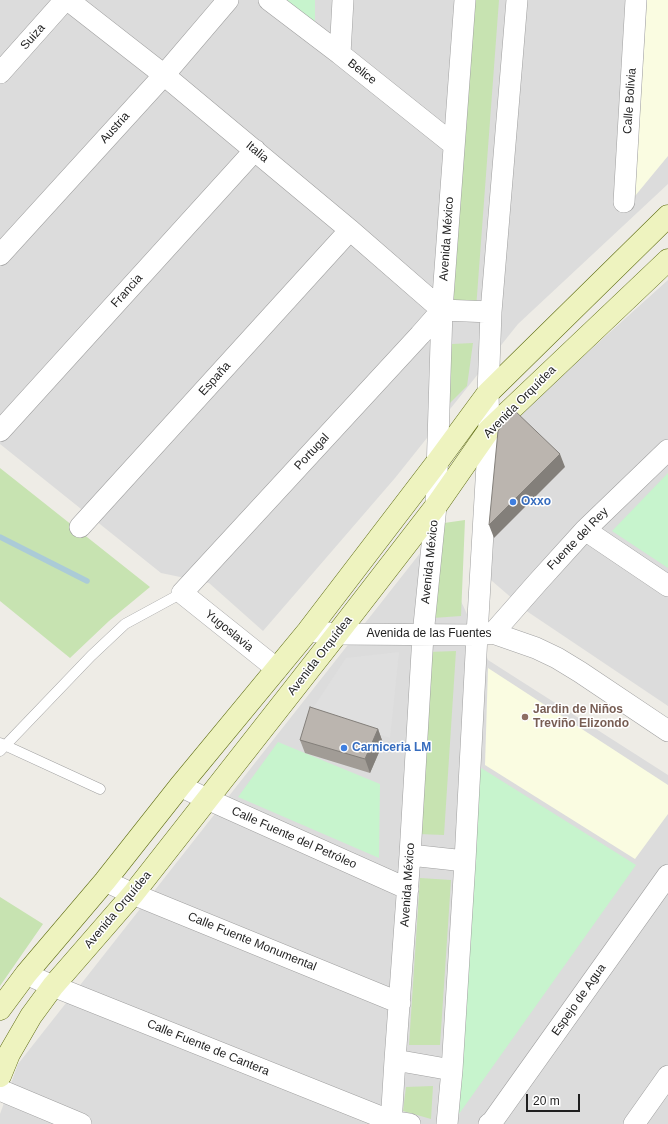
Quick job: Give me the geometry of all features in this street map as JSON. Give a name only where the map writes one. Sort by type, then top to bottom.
[{"type":"street","name":"Suiza","points":[[0,74],[67,0]]},
{"type":"street","name":"Italia","points":[[67,0],[164,75],[255,150],[442,310]]},
{"type":"street","name":"Austria","points":[[0,255],[164,75],[228,0]]},
{"type":"street","name":"Belice","points":[[269,0],[340,54],[454,145]]},
{"type":"street","points":[[340,54],[343,0]]},
{"type":"street","name":"Avenida México","points":[[398,1123],[395,1060],[408,889],[423,635],[436,506],[442,310],[465,0]]},
{"type":"street","points":[[447,1124],[452,1070],[465,861],[485,634],[489,430],[488,393],[491,312],[517,0]]},
{"type":"street","name":"Calle Bolivia","points":[[624,202],[636,0]]},
{"type":"street","name":"Francia","points":[[0,431],[255,150]]},
{"type":"street","name":"Avenida Orquídea","points":[[0,1009],[26,974],[105,881],[180,786],[308,631],[488,393],[668,216]]},
{"type":"street","name":"España","points":[[80,527],[350,230]]},
{"type":"street","name":"Avenida Orquídea","points":[[0,1076],[9,1054],[31,1016],[53,986],[133,894],[207,800],[436,506],[489,430],[668,260]]},
{"type":"street","points":[[442,310],[491,312]]},
{"type":"street","name":"Portugal","points":[[182,593],[442,310]]},
{"type":"street","name":"Fuente del Rey","points":[[485,634],[537,583],[585,530],[668,450]]},
{"type":"street","points":[[585,530],[668,586]]},
{"type":"street","name":"Yugoslavia","points":[[182,593],[276,669]]},
{"type":"street","name":"Avenida de las Fuentes","points":[[308,631],[337,634],[485,634],[536,648],[557,658],[580,672],[668,731]]},
{"type":"street","name":"Calle Fuente del Petróleo","points":[[180,786],[207,800],[408,889]]},
{"type":"street","points":[[410,855],[465,861]]},
{"type":"street","name":"Espejo de Agua","points":[[489,1124],[492,1122],[668,875]]},
{"type":"street","name":"Calle Fuente Monumental","points":[[105,881],[133,894],[400,1002]]},
{"type":"street","name":"Calle Fuente de Cantera","points":[[26,974],[398,1123]]},
{"type":"street","points":[[395,1060],[452,1070]]},
{"type":"street","points":[[634,1124],[668,1076]]},
{"type":"street","points":[[0,1090],[45,1117],[80,1124]]},
{"type":"lane","points":[[100,790],[2,747],[124,624],[182,593]]},
{"type":"shaded area","points":[[0,0],[668,0],[668,184],[518,324],[395,478],[263,631],[209,583],[161,573],[0,444]]},
{"type":"shaded area","points":[[647,0],[668,0],[668,156],[635,196]]},
{"type":"shaded area","points":[[668,280],[668,706],[528,612],[485,575],[518,415]]},
{"type":"shaded area","points":[[432,538],[488,660],[668,775],[668,1124],[0,1124],[0,1114],[18,1064]]},
{"type":"shaded area","points":[[399,652],[390,738],[311,711],[346,658]]},
{"type":"shaded area","name":"Jardin de Niños Treviño Elizondo","points":[[488,668],[668,785],[668,814],[635,859],[485,765]]},
{"type":"green space","points":[[285,0],[315,0],[315,25]]},
{"type":"green space","points":[[473,0],[499,0],[476,309],[453,307]]},
{"type":"green space","points":[[473,343],[467,386],[445,408],[452,344]]},
{"type":"green space","points":[[0,468],[150,587],[109,621],[70,658],[0,601]]},
{"type":"green space","points":[[668,473],[668,568],[612,531]]},
{"type":"green space","points":[[465,520],[461,616],[433,618],[437,524]]},
{"type":"green space","points":[[456,651],[444,835],[418,834],[427,652]]},
{"type":"green space","points":[[278,742],[380,784],[379,858],[238,797]]},
{"type":"green space","points":[[478,766],[636,865],[459,1114]]},
{"type":"green space","points":[[420,878],[451,880],[440,1045],[409,1045]]},
{"type":"green space","points":[[0,897],[43,924],[0,986]]},
{"type":"green space","points":[[433,1086],[431,1119],[403,1111],[406,1087]]},
{"type":"building","name":"Oxxo","points":[[514,410],[560,454],[489,525],[498,431]]},
{"type":"building","points":[[310,707],[378,729],[365,759],[300,740]]},
{"type":"waterway","points":[[0,537],[87,581]]},
{"type":"place","name":"Oxxo","points":[[513,502]]},
{"type":"place","name":"Jardin de Niños Treviño Elizondo","points":[[525,717]]},
{"type":"place","name":"Carniceria LM","points":[[344,748]]}]
